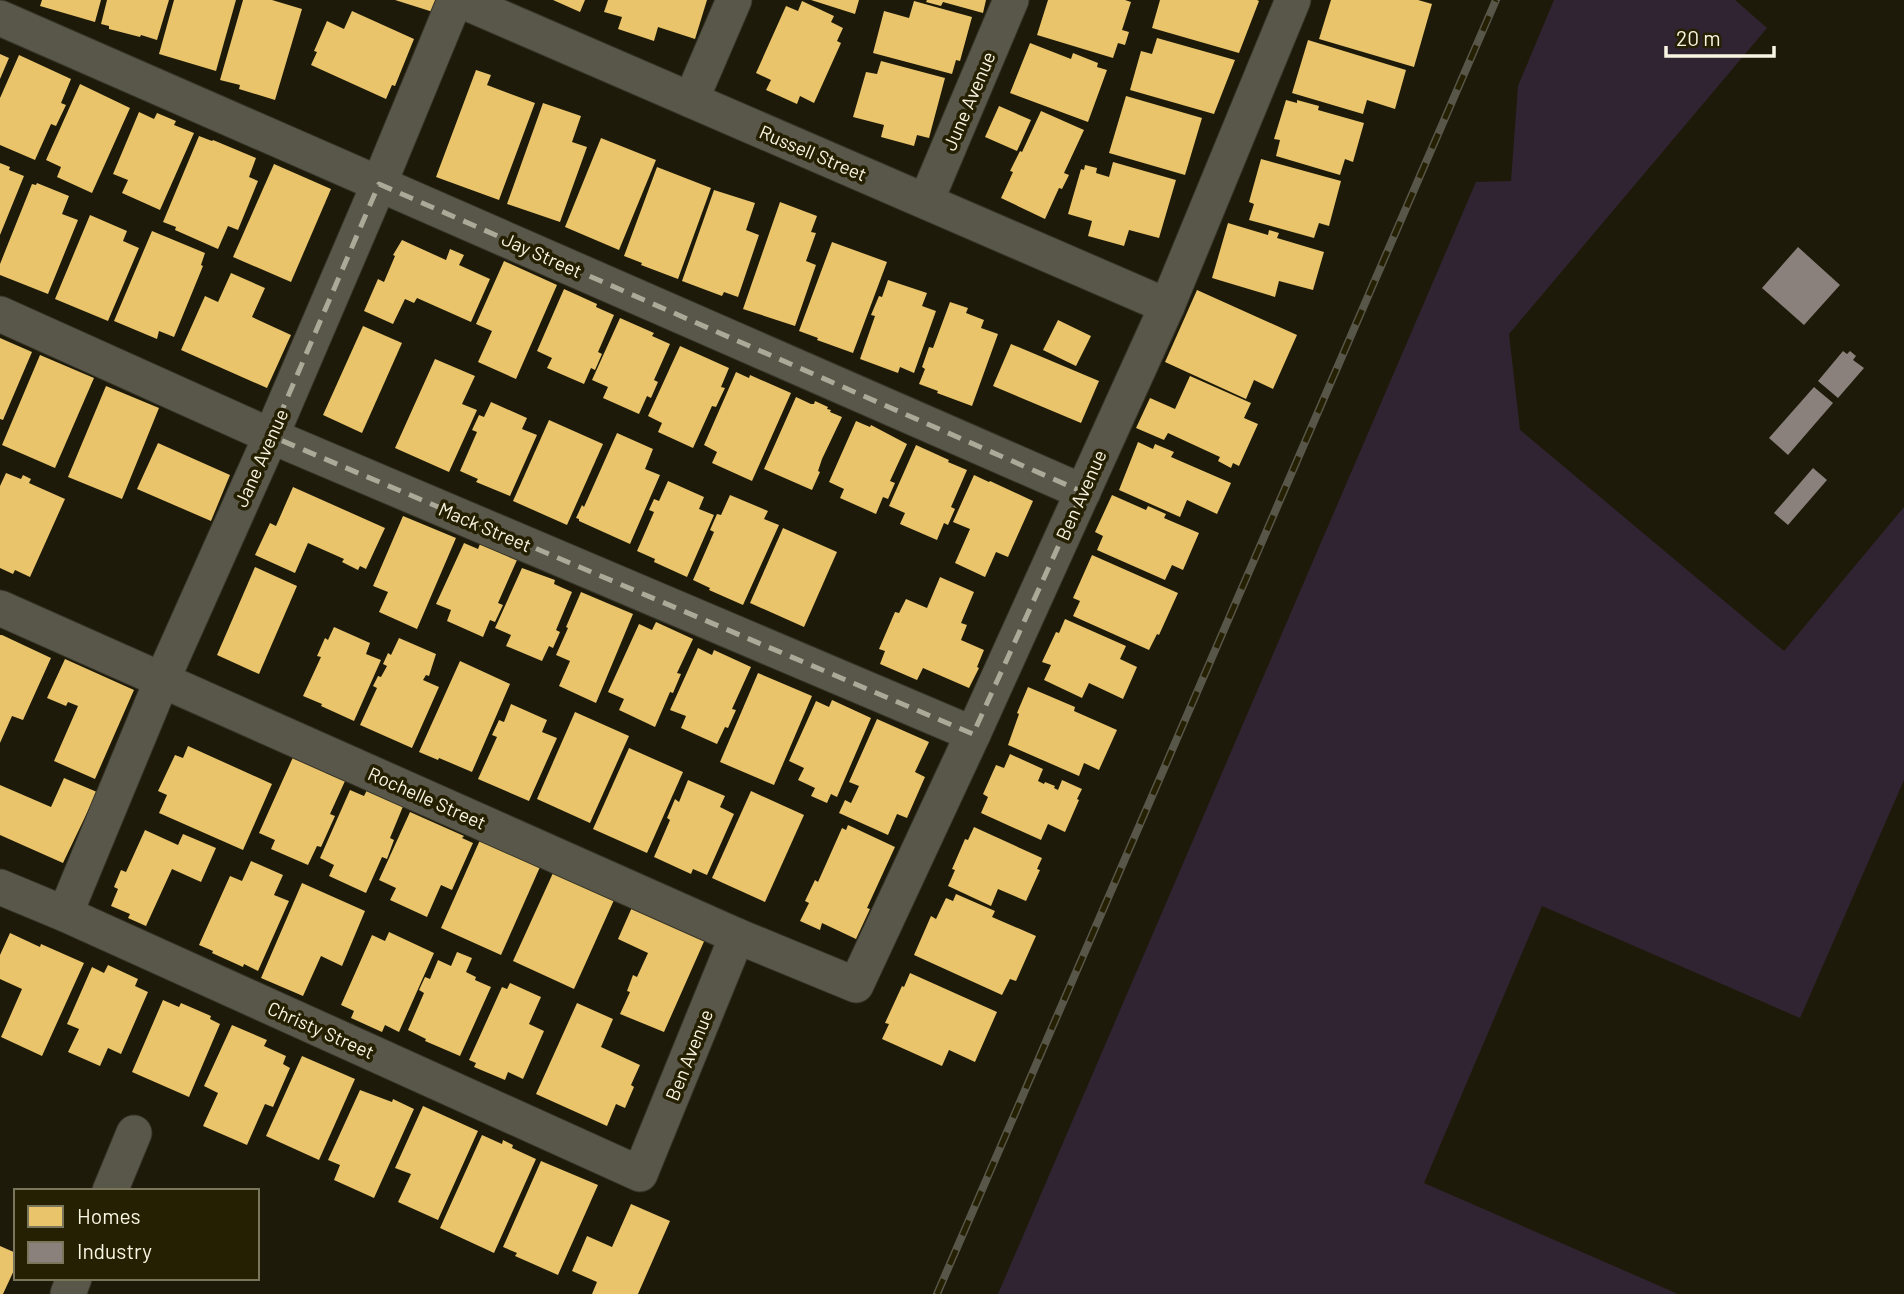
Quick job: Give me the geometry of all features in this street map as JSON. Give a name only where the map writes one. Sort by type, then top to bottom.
[{"type":"street","name":"Russell Street","points":[[457,0],[1167,306]]},
{"type":"street","name":"Jane Avenue","points":[[65,914],[162,680],[271,436],[457,0]]},
{"type":"street","points":[[691,100],[734,0]]},
{"type":"street","name":"June Avenue","points":[[926,201],[1011,0]]},
{"type":"street","name":"Ben Avenue","points":[[856,985],[1167,306],[1293,0]]},
{"type":"street","name":"Jay Street","points":[[0,18],[1083,492]]},
{"type":"street","name":"Mack Street","points":[[0,314],[271,436],[973,734]]},
{"type":"street","name":"Rochelle Street","points":[[0,608],[737,936],[856,985]]},
{"type":"street","name":"Christy Street","points":[[0,887],[640,1174]]},
{"type":"street","name":"Ben Avenue","points":[[640,1174],[737,936]]},
{"type":"street","points":[[111,1189],[134,1133]]},
{"type":"highlighted area","points":[[379,184],[1083,492],[973,734],[271,436]]},
{"type":"shaded area","points":[[1554,0],[1735,0],[1767,28],[1509,334],[1520,430],[1784,651],[1904,507],[1904,780],[1800,1018],[1542,906],[1424,1183],[1678,1294],[998,1294],[1476,182],[1511,181],[1518,86]]},
{"type":"building: Homes","points":[[42,0],[101,0],[95,22],[40,6]]},
{"type":"building: Homes","points":[[107,0],[169,0],[157,40],[109,29],[109,26],[101,24]]},
{"type":"building: Homes","points":[[174,0],[236,0],[216,71],[159,54]]},
{"type":"building: Homes","points":[[243,0],[272,0],[302,9],[275,100],[239,89],[240,85],[220,80]]},
{"type":"building: Homes","points":[[395,0],[436,0],[433,12]]},
{"type":"building: Homes","points":[[553,0],[585,0],[580,12]]},
{"type":"building: Homes","points":[[608,0],[707,0],[695,39],[658,27],[654,41],[618,29],[622,17],[604,12]]},
{"type":"building: Homes","points":[[811,0],[859,0],[855,14]]},
{"type":"building: Homes","points":[[986,0],[983,13],[943,2],[941,6],[926,2]]},
{"type":"building: Homes","points":[[1048,0],[1131,2],[1122,30],[1129,32],[1125,45],[1118,43],[1113,58],[1037,35]]},
{"type":"building: Homes","points":[[1160,0],[1259,1],[1239,53],[1152,28]]},
{"type":"building: Homes","points":[[1331,0],[1418,0],[1432,4],[1414,67],[1319,39]]},
{"type":"building: Homes","points":[[802,1],[834,16],[831,22],[843,28],[837,41],[841,43],[814,103],[800,96],[797,104],[766,90],[771,80],[756,73],[786,6],[798,11]]},
{"type":"building: Homes","points":[[914,1],[972,17],[960,61],[956,60],[952,74],[873,53],[884,11],[909,18]]},
{"type":"building: Homes","points":[[352,11],[414,39],[395,86],[392,85],[386,99],[311,65],[327,21],[344,29]]},
{"type":"building: Homes","points":[[1157,38],[1235,60],[1214,114],[1130,90],[1141,51],[1152,54]]},
{"type":"building: Homes","points":[[1308,40],[1406,70],[1395,109],[1367,100],[1363,114],[1292,93]]},
{"type":"building: Homes","points":[[1030,43],[1071,59],[1073,53],[1098,63],[1097,67],[1107,70],[1088,122],[1010,93]]},
{"type":"building: Homes","points":[[0,54],[9,58],[0,79]]},
{"type":"building: Homes","points":[[19,55],[71,79],[61,103],[66,105],[56,126],[51,124],[35,160],[0,145],[0,98]]},
{"type":"building: Homes","points":[[881,61],[945,78],[929,138],[917,135],[914,146],[881,137],[884,125],[853,117],[866,72],[877,74]]},
{"type":"building: Homes","points":[[476,70],[491,75],[487,85],[535,103],[499,200],[436,177]]},
{"type":"building: Homes","points":[[80,84],[130,108],[92,193],[57,177],[61,167],[46,160]]},
{"type":"building: Homes","points":[[1126,96],[1202,118],[1185,175],[1109,153]]},
{"type":"building: Homes","points":[[1286,100],[1319,106],[1318,110],[1364,123],[1353,162],[1345,159],[1340,175],[1276,156],[1280,140],[1274,139]]},
{"type":"building: Homes","points":[[543,103],[581,116],[572,142],[587,147],[560,222],[507,204]]},
{"type":"building: Homes","points":[[999,106],[1031,120],[1017,151],[985,137]]},
{"type":"building: Homes","points":[[1041,111],[1084,130],[1064,173],[1069,175],[1062,189],[1059,188],[1045,219],[1001,198],[1013,172],[1010,171]]},
{"type":"building: Homes","points":[[139,112],[154,119],[157,113],[176,121],[174,125],[194,133],[160,210],[122,193],[128,180],[113,174]]},
{"type":"building: Homes","points":[[199,136],[256,158],[249,177],[258,181],[238,230],[228,226],[218,249],[163,222]]},
{"type":"building: Homes","points":[[601,138],[656,160],[619,250],[565,227]]},
{"type":"building: Homes","points":[[1261,159],[1341,181],[1329,226],[1319,223],[1314,238],[1249,220],[1254,204],[1249,202]]},
{"type":"building: Homes","points":[[1113,162],[1176,180],[1159,238],[1129,230],[1124,246],[1088,236],[1092,221],[1068,214],[1081,169],[1084,170],[1085,165],[1097,168],[1096,173],[1109,177]]},
{"type":"building: Homes","points":[[0,163],[24,176],[0,235]]},
{"type":"building: Homes","points":[[274,164],[331,189],[291,282],[233,257]]},
{"type":"building: Homes","points":[[657,167],[711,188],[678,279],[624,256]]},
{"type":"building: Homes","points":[[37,183],[69,196],[62,214],[78,220],[48,294],[0,275],[0,264],[32,184]]},
{"type":"building: Homes","points":[[714,190],[755,203],[746,230],[759,235],[738,297],[724,292],[722,296],[682,281]]},
{"type":"building: Homes","points":[[780,202],[817,216],[811,232],[816,233],[806,261],[816,265],[795,326],[743,309]]},
{"type":"building: Homes","points":[[90,215],[127,231],[123,241],[139,248],[108,321],[55,299]]},
{"type":"building: Homes","points":[[1228,223],[1268,235],[1269,230],[1279,233],[1277,238],[1324,252],[1313,290],[1279,281],[1275,297],[1212,278]]},
{"type":"building: Homes","points":[[152,231],[205,253],[201,265],[203,266],[174,337],[159,331],[157,339],[114,321]]},
{"type":"building: Homes","points":[[402,240],[446,260],[450,249],[464,255],[459,265],[490,279],[471,322],[417,298],[414,303],[405,299],[393,324],[364,311],[378,279],[384,282],[395,256],[393,255]]},
{"type":"building: Homes","points":[[832,242],[887,262],[853,353],[799,331]]},
{"type":"building: Homes","points":[[504,261],[557,285],[516,379],[478,362],[492,331],[476,324]]},
{"type":"building: Homes","points":[[231,273],[265,288],[252,317],[291,335],[267,388],[181,350],[205,296],[218,302]]},
{"type":"building: Homes","points":[[888,280],[927,293],[922,306],[936,311],[914,373],[900,367],[898,373],[860,359],[875,316],[871,315]]},
{"type":"building: Homes","points":[[564,289],[614,315],[598,352],[602,354],[595,370],[591,368],[584,384],[547,368],[552,358],[537,351]]},
{"type":"building: Homes","points":[[1197,290],[1297,335],[1273,389],[1254,380],[1246,399],[1165,362]]},
{"type":"building: Homes","points":[[950,302],[968,308],[966,313],[984,320],[981,328],[998,334],[972,406],[919,384],[929,347],[933,348]]},
{"type":"building: Homes","points":[[620,318],[654,333],[652,336],[670,344],[654,380],[658,382],[651,398],[647,396],[639,414],[603,398],[608,387],[592,380]]},
{"type":"building: Homes","points":[[1058,320],[1091,336],[1076,366],[1043,350]]},
{"type":"building: Homes","points":[[363,326],[402,343],[362,433],[323,415]]},
{"type":"building: Homes","points":[[0,338],[32,352],[3,420],[0,419]]},
{"type":"building: Homes","points":[[1011,344],[1099,381],[1081,423],[993,386]]},
{"type":"building: Homes","points":[[680,346],[729,368],[721,387],[725,388],[716,407],[712,406],[693,448],[658,432],[662,423],[648,416]]},
{"type":"building: Homes","points":[[40,355],[94,378],[55,468],[2,445]]},
{"type":"building: Homes","points":[[435,359],[475,376],[462,404],[477,410],[449,472],[395,448]]},
{"type":"building: Homes","points":[[736,372],[749,378],[750,375],[791,393],[752,481],[712,463],[717,452],[704,445]]},
{"type":"building: Homes","points":[[1190,376],[1251,403],[1244,418],[1258,424],[1239,466],[1233,463],[1231,468],[1218,461],[1220,457],[1168,433],[1164,440],[1136,428],[1150,398],[1175,409]]},
{"type":"building: Homes","points":[[106,386],[159,408],[122,499],[68,477]]},
{"type":"building: Homes","points":[[796,397],[811,404],[815,401],[842,417],[822,459],[812,490],[764,469]]},
{"type":"building: Homes","points":[[491,402],[527,418],[522,429],[537,435],[510,496],[476,482],[478,479],[460,471],[477,432],[472,430],[479,415],[484,417]]},
{"type":"building: Homes","points":[[549,420],[603,444],[567,525],[513,501]]},
{"type":"building: Homes","points":[[856,421],[870,427],[871,425],[907,444],[890,481],[895,483],[888,499],[883,497],[876,514],[840,498],[844,489],[829,482]]},
{"type":"building: Homes","points":[[617,433],[653,449],[645,469],[660,475],[630,544],[576,518],[582,505],[584,507]]},
{"type":"building: Homes","points":[[1138,442],[1153,449],[1155,444],[1174,452],[1171,457],[1231,483],[1217,514],[1187,500],[1180,517],[1119,490]]},
{"type":"building: Homes","points":[[158,443],[230,475],[211,521],[137,489]]},
{"type":"building: Homes","points":[[916,445],[967,470],[951,507],[955,509],[948,525],[944,523],[937,540],[900,524],[905,513],[889,506]]},
{"type":"building: Homes","points":[[6,473],[21,479],[23,475],[31,479],[29,483],[65,499],[30,577],[15,570],[13,574],[0,568],[0,486]]},
{"type":"building: Homes","points":[[974,475],[1033,501],[1008,557],[996,552],[985,577],[955,563],[970,529],[953,522]]},
{"type":"building: Homes","points":[[668,481],[704,497],[699,509],[714,515],[687,577],[637,551],[654,512],[649,510],[654,499],[659,501]]},
{"type":"building: Homes","points":[[293,487],[385,528],[366,569],[360,566],[358,570],[342,562],[344,559],[308,543],[295,573],[255,555],[270,523],[276,526]]},
{"type":"building: Homes","points":[[730,495],[768,511],[764,519],[779,525],[743,605],[693,580],[714,532],[710,530],[717,514],[721,515]]},
{"type":"building: Homes","points":[[1112,495],[1146,510],[1148,506],[1166,514],[1164,518],[1199,533],[1183,570],[1172,565],[1165,580],[1097,550],[1103,536],[1095,532]]},
{"type":"building: Homes","points":[[403,516],[456,538],[417,629],[379,612],[388,592],[373,586]]},
{"type":"building: Homes","points":[[783,528],[837,552],[804,627],[750,603]]},
{"type":"building: Homes","points":[[464,543],[478,549],[480,544],[517,560],[498,603],[503,605],[495,622],[490,620],[483,637],[447,621],[451,610],[436,604]]},
{"type":"building: Homes","points":[[1092,555],[1178,593],[1159,635],[1157,634],[1149,650],[1073,616],[1080,601],[1073,598]]},
{"type":"building: Homes","points":[[255,567],[297,586],[259,674],[217,655]]},
{"type":"building: Homes","points":[[522,568],[555,580],[554,584],[572,592],[556,630],[560,632],[553,648],[549,646],[542,661],[506,646],[511,635],[495,628]]},
{"type":"building: Homes","points":[[940,577],[974,592],[961,623],[967,625],[961,640],[984,650],[969,688],[923,668],[917,680],[880,664],[885,651],[879,649],[895,612],[899,613],[906,599],[927,608]]},
{"type":"building: Homes","points":[[581,592],[633,614],[596,703],[559,686],[570,661],[556,655]]},
{"type":"building: Homes","points":[[1065,619],[1126,646],[1120,659],[1137,667],[1123,699],[1089,683],[1082,698],[1044,680],[1051,665],[1042,662]]},
{"type":"building: Homes","points":[[656,622],[693,639],[677,673],[681,674],[673,693],[670,692],[655,727],[619,710],[624,699],[608,692],[639,624],[652,630]]},
{"type":"building: Homes","points":[[334,627],[370,643],[366,654],[381,660],[354,721],[303,696],[321,657],[317,656],[325,638],[328,640]]},
{"type":"building: Homes","points":[[0,635],[51,658],[23,720],[12,716],[0,743]]},
{"type":"building: Homes","points":[[399,638],[436,654],[429,676],[426,675],[423,680],[439,687],[412,748],[360,725],[377,688],[373,686],[387,666],[383,664]]},
{"type":"building: Homes","points":[[698,648],[712,655],[714,650],[751,667],[732,709],[736,710],[717,744],[681,728],[686,716],[670,710]]},
{"type":"building: Homes","points":[[65,659],[134,690],[95,779],[54,761],[78,706],[68,702],[66,706],[47,698]]},
{"type":"building: Homes","points":[[460,661],[510,684],[472,772],[419,752]]},
{"type":"building: Homes","points":[[758,673],[812,696],[774,785],[720,762]]},
{"type":"building: Homes","points":[[1028,687],[1075,707],[1074,711],[1117,730],[1099,770],[1084,763],[1079,776],[1008,745]]},
{"type":"building: Homes","points":[[832,700],[871,718],[837,797],[831,794],[827,803],[811,796],[815,788],[798,780],[804,768],[789,761],[816,701],[829,707]]},
{"type":"building: Homes","points":[[511,704],[547,720],[542,732],[557,738],[529,801],[478,779],[497,737],[492,735],[499,720],[504,722]]},
{"type":"building: Homes","points":[[575,712],[629,736],[590,823],[537,799]]},
{"type":"building: Homes","points":[[877,719],[929,742],[915,772],[925,777],[907,818],[897,814],[888,835],[839,813],[845,800],[851,803],[859,786],[849,782]]},
{"type":"building: Homes","points":[[188,746],[272,784],[243,850],[159,813],[167,795],[158,791],[175,755],[183,758]]},
{"type":"building: Homes","points":[[629,748],[683,772],[647,853],[593,829]]},
{"type":"building: Homes","points":[[1010,754],[1043,769],[1038,781],[1044,784],[1045,782],[1055,786],[1058,790],[1062,780],[1082,789],[1065,832],[1048,824],[1041,840],[981,813],[988,797],[983,794],[996,765],[1004,768]]},
{"type":"building: Homes","points":[[294,755],[345,781],[330,814],[335,816],[321,847],[317,846],[308,865],[271,849],[275,840],[259,833]]},
{"type":"building: Homes","points":[[64,778],[97,792],[63,863],[0,835],[0,785],[51,807]]},
{"type":"building: Homes","points":[[688,780],[725,796],[720,807],[734,814],[707,875],[693,869],[691,874],[654,857],[670,820],[667,818],[675,799],[679,802]]},
{"type":"building: Homes","points":[[368,788],[404,804],[390,838],[394,840],[387,859],[382,857],[366,893],[329,876],[334,865],[320,858],[350,790],[364,796]]},
{"type":"building: Homes","points":[[751,791],[804,815],[765,902],[712,878]]},
{"type":"building: Homes","points":[[410,812],[464,836],[462,838],[473,843],[452,890],[441,885],[427,917],[390,900],[396,888],[379,880]]},
{"type":"building: Homes","points":[[848,825],[895,847],[856,939],[822,923],[820,930],[800,921],[809,903],[805,901],[815,880],[818,882],[842,828],[846,830]]},
{"type":"building: Homes","points":[[974,827],[1042,858],[1037,869],[1040,870],[1026,901],[998,889],[991,906],[948,886],[965,839],[968,840]]},
{"type":"building: Homes","points":[[145,830],[178,845],[183,834],[216,848],[201,882],[172,869],[146,926],[128,918],[130,914],[111,906],[118,889],[114,887],[121,870],[126,872]]},
{"type":"building: Homes","points":[[480,840],[540,867],[501,955],[441,928]]},
{"type":"building: Homes","points":[[251,861],[283,875],[274,895],[289,901],[258,971],[244,964],[243,967],[199,945],[230,876],[242,881]]},
{"type":"building: Homes","points":[[553,873],[614,900],[574,989],[513,961]]},
{"type":"building: Homes","points":[[302,883],[365,911],[342,966],[321,956],[303,996],[261,978]]},
{"type":"building: Homes","points":[[956,894],[995,911],[992,917],[1036,936],[1016,981],[1010,979],[1002,995],[914,955],[931,916],[936,919],[946,898],[953,901]]},
{"type":"building: Homes","points":[[633,905],[706,937],[664,1032],[620,1014],[630,992],[627,991],[633,975],[637,977],[648,953],[618,939]]},
{"type":"building: Homes","points":[[389,932],[434,953],[399,1032],[385,1025],[382,1032],[351,1018],[354,1011],[341,1005],[372,935],[385,941]]},
{"type":"building: Homes","points":[[10,933],[84,963],[42,1056],[1,1037],[22,989],[0,979],[0,955]]},
{"type":"building: Homes","points":[[457,952],[472,958],[466,972],[476,977],[475,980],[491,987],[460,1056],[425,1041],[426,1039],[408,1030],[424,993],[419,990],[425,977],[430,979],[438,960],[451,966]]},
{"type":"building: Homes","points":[[108,965],[138,979],[135,986],[148,992],[121,1054],[108,1048],[100,1066],[68,1052],[79,1029],[67,1024],[92,967],[104,973]]},
{"type":"building: Homes","points":[[910,973],[997,1012],[975,1062],[949,1050],[942,1066],[882,1039],[889,1024],[885,1023]]},
{"type":"building: Homes","points":[[510,983],[541,997],[529,1024],[544,1031],[523,1079],[508,1072],[505,1080],[474,1067],[476,1063],[469,1060],[502,987],[507,989]]},
{"type":"building: Homes","points":[[163,1000],[179,1007],[181,1003],[211,1016],[210,1019],[220,1024],[189,1097],[132,1072]]},
{"type":"building: Homes","points":[[577,1003],[613,1019],[601,1047],[640,1065],[625,1108],[616,1104],[607,1126],[536,1094]]},
{"type":"building: Homes","points":[[232,1025],[267,1040],[264,1046],[286,1056],[283,1064],[290,1068],[273,1107],[265,1104],[247,1145],[203,1126],[218,1093],[204,1086]]},
{"type":"building: Homes","points":[[302,1056],[355,1079],[319,1160],[266,1136]]},
{"type":"building: Homes","points":[[360,1090],[392,1102],[393,1099],[414,1109],[374,1198],[334,1180],[340,1165],[328,1160]]},
{"type":"building: Homes","points":[[423,1106],[478,1131],[438,1220],[398,1202],[411,1174],[395,1168]]},
{"type":"building: Homes","points":[[482,1135],[502,1144],[503,1140],[513,1145],[512,1148],[536,1159],[494,1253],[440,1228]]},
{"type":"building: Homes","points":[[541,1161],[598,1185],[558,1275],[515,1256],[517,1253],[503,1247]]},
{"type":"building: Homes","points":[[631,1204],[670,1221],[638,1294],[592,1294],[597,1282],[572,1271],[587,1236],[612,1247]]},
{"type":"building: Homes","points":[[0,1246],[14,1252],[14,1270],[3,1294],[0,1294]]},
{"type":"building: Industry","points":[[1798,247],[1840,285],[1804,325],[1762,288]]},
{"type":"building: Industry","points":[[1843,351],[1847,354],[1850,351],[1856,356],[1853,360],[1864,368],[1838,398],[1818,381]]},
{"type":"building: Industry","points":[[1814,387],[1833,403],[1788,455],[1769,438]]},
{"type":"building: Industry","points":[[1813,468],[1827,480],[1788,525],[1774,513]]},
{"type":"railway","points":[[937,1294],[1496,0]]}]
